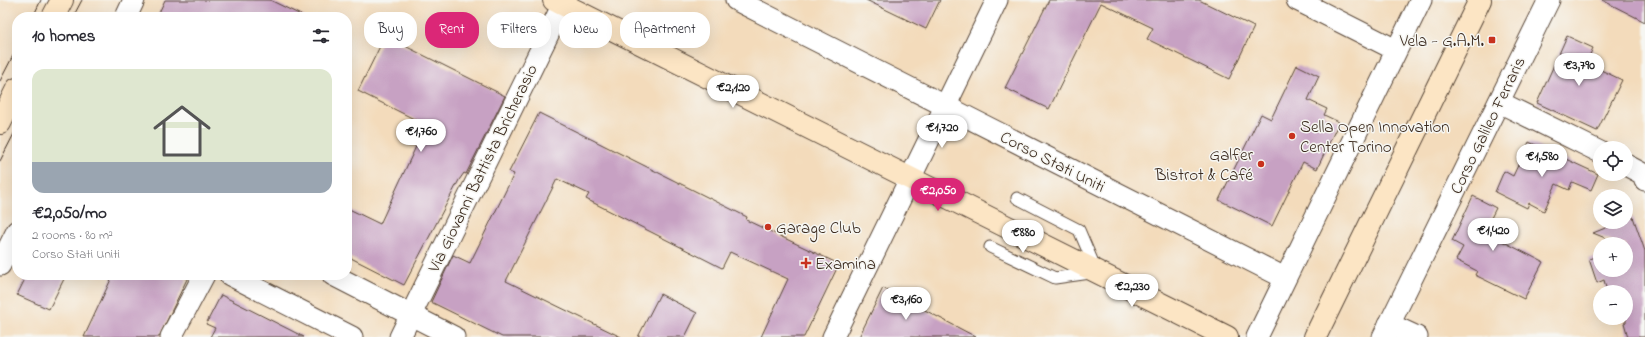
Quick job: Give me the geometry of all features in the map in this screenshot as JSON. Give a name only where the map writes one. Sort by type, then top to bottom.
[{"type":"main road","points":[[56,12],[62,0]]},
{"type":"main road","points":[[1315,337],[1480,0]]},
{"type":"main road","points":[[561,1],[1227,337]]},
{"type":"main road","points":[[0,122],[12,99]]},
{"type":"street","points":[[128,12],[134,0]]},
{"type":"street","name":"Corso Stati Uniti","points":[[736,0],[1285,278]]},
{"type":"street","points":[[834,337],[997,0]]},
{"type":"street","points":[[1297,0],[1396,50]]},
{"type":"street","points":[[1257,337],[1421,0]]},
{"type":"street","name":"Corso Galileo Ferraris","points":[[1386,331],[1549,0]]},
{"type":"street","name":"Via Giovanni Battista Bricherasio","points":[[400,337],[561,1]]},
{"type":"street","points":[[1499,102],[1593,149]]},
{"type":"street","points":[[0,265],[12,241]]},
{"type":"street","points":[[170,337],[201,280]]},
{"type":"street","points":[[240,280],[352,337]]},
{"type":"street","points":[[343,280],[454,337]]},
{"type":"street","points":[[1386,331],[1417,337]]},
{"type":"lane","points":[[990,247],[1055,278],[1097,272],[1079,230],[1017,198]]},
{"type":"building","points":[[165,0],[270,0],[295,12],[159,12]]},
{"type":"building","points":[[866,0],[940,0],[926,29]]},
{"type":"building","points":[[1049,0],[1199,0],[1254,27],[1229,79],[1147,39],[1153,28],[1101,3],[1049,109],[1005,88]]},
{"type":"building","points":[[1602,0],[1645,0],[1645,22]]},
{"type":"building","points":[[1567,36],[1593,48],[1586,63],[1622,80],[1597,131],[1537,103]]},
{"type":"building","points":[[379,48],[409,48],[505,96],[466,174],[464,173],[459,180],[404,285],[352,259],[352,210],[380,224],[426,125],[358,91]]},
{"type":"building","name":"Sella Open Innovation Center Torino","points":[[1297,65],[1319,76],[1308,100],[1327,109],[1324,115],[1339,122],[1317,169],[1303,162],[1272,226],[1219,200],[1261,114],[1271,119]]},
{"type":"building","points":[[539,113],[747,217],[746,220],[839,264],[804,337],[761,337],[788,279],[730,252],[722,268],[586,199],[589,194],[557,179],[506,281],[621,337],[502,337],[431,302],[453,255],[470,263],[514,174],[509,172]]},
{"type":"building","points":[[1529,142],[1593,172],[1593,181],[1595,181],[1591,190],[1572,182],[1569,190],[1556,184],[1544,211],[1529,203],[1527,208],[1495,192],[1504,171],[1513,176]]},
{"type":"building","points":[[1473,196],[1496,208],[1488,224],[1502,231],[1498,239],[1543,262],[1524,299],[1475,275],[1477,271],[1456,260],[1463,247],[1452,241]]},
{"type":"building","points":[[1633,217],[1645,251],[1645,337],[1628,337],[1625,325],[1633,325],[1633,285],[1605,285],[1604,280],[1597,283],[1595,277],[1633,277],[1633,237],[1603,237],[1593,233],[1603,229],[1633,229]]},
{"type":"building","points":[[1593,258],[1593,271],[1589,259]]},
{"type":"building","points":[[24,280],[64,280],[49,309],[17,295]]},
{"type":"building","points":[[111,280],[187,280],[159,337],[84,337]]},
{"type":"building","points":[[883,288],[976,337],[859,337]]},
{"type":"building","points":[[660,294],[697,313],[685,337],[638,337]]},
{"type":"building","points":[[221,295],[304,337],[210,337],[215,328],[206,324]]},
{"type":"tram line","points":[[35,12],[41,0]]},
{"type":"tram line","points":[[76,12],[82,0]]},
{"type":"tram line","points":[[0,81],[12,58]]},
{"type":"tram line","points":[[0,161],[12,138]]},
{"type":"place","name":"Vela - G.A.M.","points":[[1492,40]]},
{"type":"place","name":"Sella Open Innovation Center Torino","points":[[1292,136]]},
{"type":"place","name":"Galfer Bistrot & Café","points":[[1261,164]]},
{"type":"place","name":"Garage Club","points":[[768,227]]},
{"type":"place","name":"Examina","points":[[806,263]]}]
